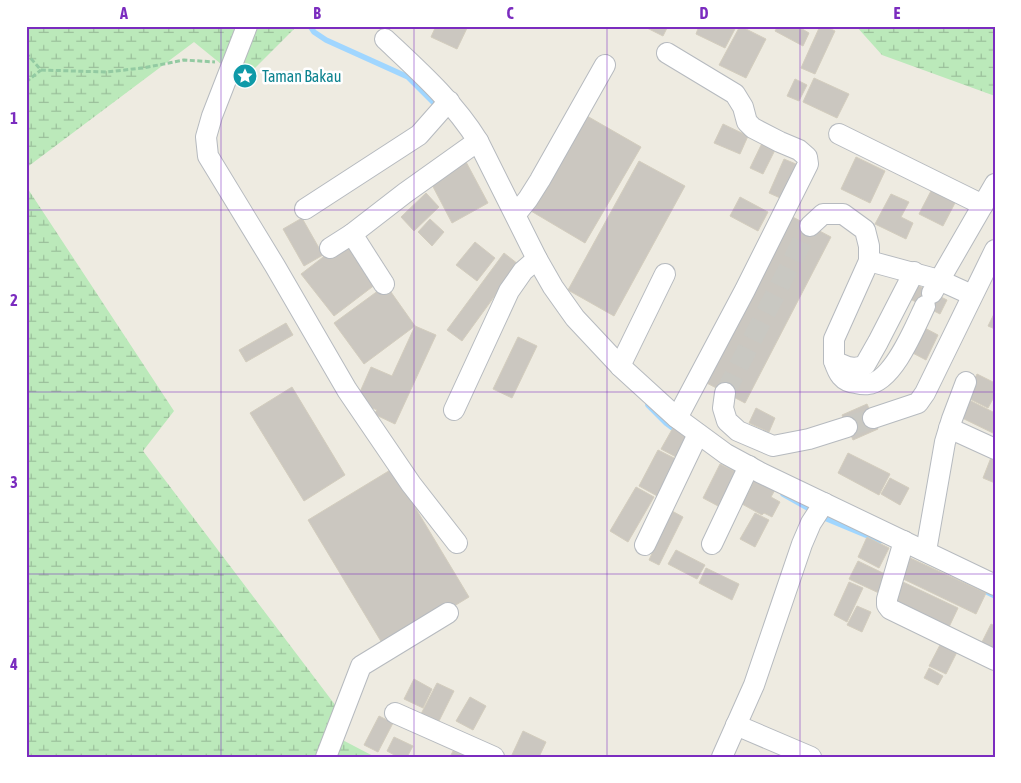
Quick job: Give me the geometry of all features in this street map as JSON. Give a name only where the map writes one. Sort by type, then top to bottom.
[{"type":"street","points":[[248,26],[212,116],[206,137],[208,156],[347,390],[411,484],[457,543]]},
{"type":"street","points":[[386,39],[449,101],[467,122],[516,214],[537,259],[553,287],[575,318],[620,366],[677,418],[726,454],[749,466],[818,512],[904,541],[995,585]]},
{"type":"street","points":[[666,53],[735,94],[743,107],[747,122],[753,128],[799,150],[807,157],[808,164],[745,290],[677,418]]},
{"type":"street","points":[[516,214],[540,180],[605,66]]},
{"type":"street","points":[[305,209],[419,135],[449,101]]},
{"type":"street","points":[[839,134],[983,205]]},
{"type":"street","points":[[330,248],[352,234],[405,193],[478,141]]},
{"type":"street","points":[[810,226],[823,214],[843,214],[865,230],[869,246],[869,261],[834,339],[834,361],[837,371],[849,383],[868,384],[878,380],[891,369],[932,293],[995,184]]},
{"type":"street","points":[[352,234],[384,284]]},
{"type":"street","points":[[873,418],[918,403],[925,393],[995,250]]},
{"type":"street","points":[[454,410],[510,291],[523,270],[537,259]]},
{"type":"street","points":[[869,261],[914,272],[932,293],[972,295]]},
{"type":"street","points":[[834,361],[852,369],[865,365],[914,272]]},
{"type":"street","points":[[620,366],[665,274]]},
{"type":"street","points":[[926,551],[935,492],[949,428],[966,382]]},
{"type":"street","points":[[725,392],[723,408],[727,421],[738,431],[772,446],[809,439],[848,427]]},
{"type":"street","points":[[949,428],[995,448]]},
{"type":"street","points":[[645,545],[698,434]]},
{"type":"street","points":[[712,544],[749,466]]},
{"type":"street","points":[[722,757],[754,685],[787,586],[818,512]]},
{"type":"street","points":[[904,541],[887,599],[887,605],[890,610],[995,660]]},
{"type":"street","points":[[326,757],[361,666],[448,613]]},
{"type":"street","points":[[395,713],[494,757]]},
{"type":"street","points":[[736,725],[811,757]]},
{"type":"path","points":[[26,53],[41,70]]},
{"type":"path","points":[[26,82],[41,70],[106,72],[143,68],[184,60],[217,62]]},
{"type":"green space","points":[[26,26],[297,26],[242,81],[194,42],[26,168]]},
{"type":"green space","points":[[856,26],[995,26],[995,96],[882,55]]},
{"type":"green space","points":[[26,186],[174,411],[143,451],[342,714],[333,735],[375,757],[26,757]]},
{"type":"building","points":[[436,26],[468,26],[457,49],[431,37]]},
{"type":"building","points":[[643,26],[668,26],[663,36]]},
{"type":"building","points":[[699,26],[736,27],[725,48],[696,34]]},
{"type":"building","points":[[740,26],[766,39],[746,78],[719,65]]},
{"type":"building","points":[[778,26],[797,26],[809,33],[803,46],[775,31]]},
{"type":"building","points":[[820,26],[825,26],[835,31],[815,74],[801,68]]},
{"type":"building","points":[[814,78],[849,94],[837,118],[803,102]]},
{"type":"building","points":[[795,79],[807,85],[799,101],[787,96]]},
{"type":"building","points":[[587,116],[641,147],[585,243],[531,211]]},
{"type":"building","points":[[723,124],[748,136],[740,154],[714,143]]},
{"type":"building","points":[[765,137],[778,144],[763,174],[750,168]]},
{"type":"building","points":[[856,157],[885,171],[870,203],[841,189]]},
{"type":"building","points":[[784,159],[803,167],[787,201],[769,193]]},
{"type":"building","points":[[465,160],[488,203],[452,223],[429,179]]},
{"type":"building","points":[[639,161],[685,186],[614,316],[568,290]]},
{"type":"building","points":[[932,189],[956,201],[943,226],[919,214]]},
{"type":"building","points":[[426,193],[439,207],[414,231],[401,217]]},
{"type":"building","points":[[891,194],[909,202],[901,217],[913,223],[906,239],[875,224]]},
{"type":"building","points":[[740,197],[768,212],[758,231],[730,216]]},
{"type":"building","points":[[787,214],[831,237],[745,403],[701,380]]},
{"type":"building","points":[[302,218],[323,255],[304,266],[283,229]]},
{"type":"building","points":[[430,219],[444,232],[432,246],[418,232]]},
{"type":"building","points":[[344,241],[376,284],[334,316],[301,274]]},
{"type":"building","points":[[475,242],[495,258],[477,281],[456,265]]},
{"type":"building","points":[[504,253],[518,264],[462,341],[447,330]]},
{"type":"building","points":[[386,285],[415,326],[364,364],[334,323]]},
{"type":"building","points":[[917,285],[947,300],[940,314],[910,299]]},
{"type":"building","points":[[995,312],[995,329],[988,326]]},
{"type":"building","points":[[286,323],[293,335],[246,362],[239,350]]},
{"type":"building","points":[[415,326],[436,335],[395,424],[374,414],[377,410],[356,401],[371,367],[392,376]]},
{"type":"building","points":[[921,326],[938,335],[926,360],[909,351]]},
{"type":"building","points":[[518,337],[537,346],[512,398],[493,389]]},
{"type":"building","points":[[977,374],[995,383],[995,395],[988,408],[966,397]]},
{"type":"building","points":[[292,387],[345,475],[304,501],[250,413]]},
{"type":"building","points":[[967,399],[995,413],[995,434],[958,416]]},
{"type":"building","points":[[867,404],[878,429],[853,440],[842,415]]},
{"type":"building","points":[[756,408],[775,418],[769,432],[749,423]]},
{"type":"building","points":[[674,426],[689,434],[676,457],[661,449]]},
{"type":"building","points":[[658,450],[678,460],[659,497],[639,486]]},
{"type":"building","points":[[848,453],[890,474],[879,495],[838,473]]},
{"type":"building","points":[[992,455],[995,456],[995,483],[983,478]]},
{"type":"building","points":[[720,464],[738,473],[720,507],[703,498]]},
{"type":"building","points":[[392,469],[469,597],[385,648],[308,520]]},
{"type":"building","points":[[756,477],[776,488],[771,497],[780,502],[772,517],[764,513],[762,515],[742,504]]},
{"type":"building","points":[[890,478],[909,488],[900,505],[881,494]]},
{"type":"building","points":[[636,487],[654,497],[628,542],[610,531]]},
{"type":"building","points":[[672,511],[683,517],[659,565],[649,560]]},
{"type":"building","points":[[755,513],[769,520],[755,547],[740,539]]},
{"type":"building","points":[[867,537],[889,548],[879,568],[858,557]]},
{"type":"building","points":[[676,550],[705,565],[697,579],[668,564]]},
{"type":"building","points":[[908,557],[986,593],[976,614],[899,577]]},
{"type":"building","points":[[858,561],[889,576],[881,594],[849,579]]},
{"type":"building","points":[[706,568],[739,584],[732,600],[699,583]]},
{"type":"building","points":[[849,582],[863,588],[847,622],[834,615]]},
{"type":"building","points":[[903,582],[958,608],[949,627],[894,601]]},
{"type":"building","points":[[857,606],[871,612],[862,632],[847,625]]},
{"type":"building","points":[[991,624],[995,626],[995,653],[980,646]]},
{"type":"building","points":[[941,643],[957,652],[946,674],[929,666]]},
{"type":"building","points":[[929,668],[943,676],[938,685],[924,678]]},
{"type":"building","points":[[414,679],[432,689],[423,708],[404,699]]},
{"type":"building","points":[[437,683],[454,691],[438,723],[421,714]]},
{"type":"building","points":[[470,697],[486,706],[473,730],[456,721]]},
{"type":"building","points":[[379,716],[393,723],[378,752],[364,745]]},
{"type":"building","points":[[523,731],[546,742],[539,757],[511,757]]},
{"type":"building","points":[[394,737],[413,746],[407,757],[398,757],[387,751]]},
{"type":"building","points":[[453,751],[465,756],[465,757],[450,757]]},
{"type":"waterway","points":[[310,26],[314,32],[326,40],[408,77],[439,108]]},
{"type":"waterway","points":[[648,405],[678,432]]},
{"type":"waterway","points":[[783,494],[827,519],[880,541]]},
{"type":"waterway","points":[[981,589],[995,596]]},
{"type":"tunnel","points":[[725,393],[810,226]]},
{"type":"tunnel","points":[[847,427],[873,418]]},
{"type":"place","name":"Taman Bakau","points":[[245,76]]}]
